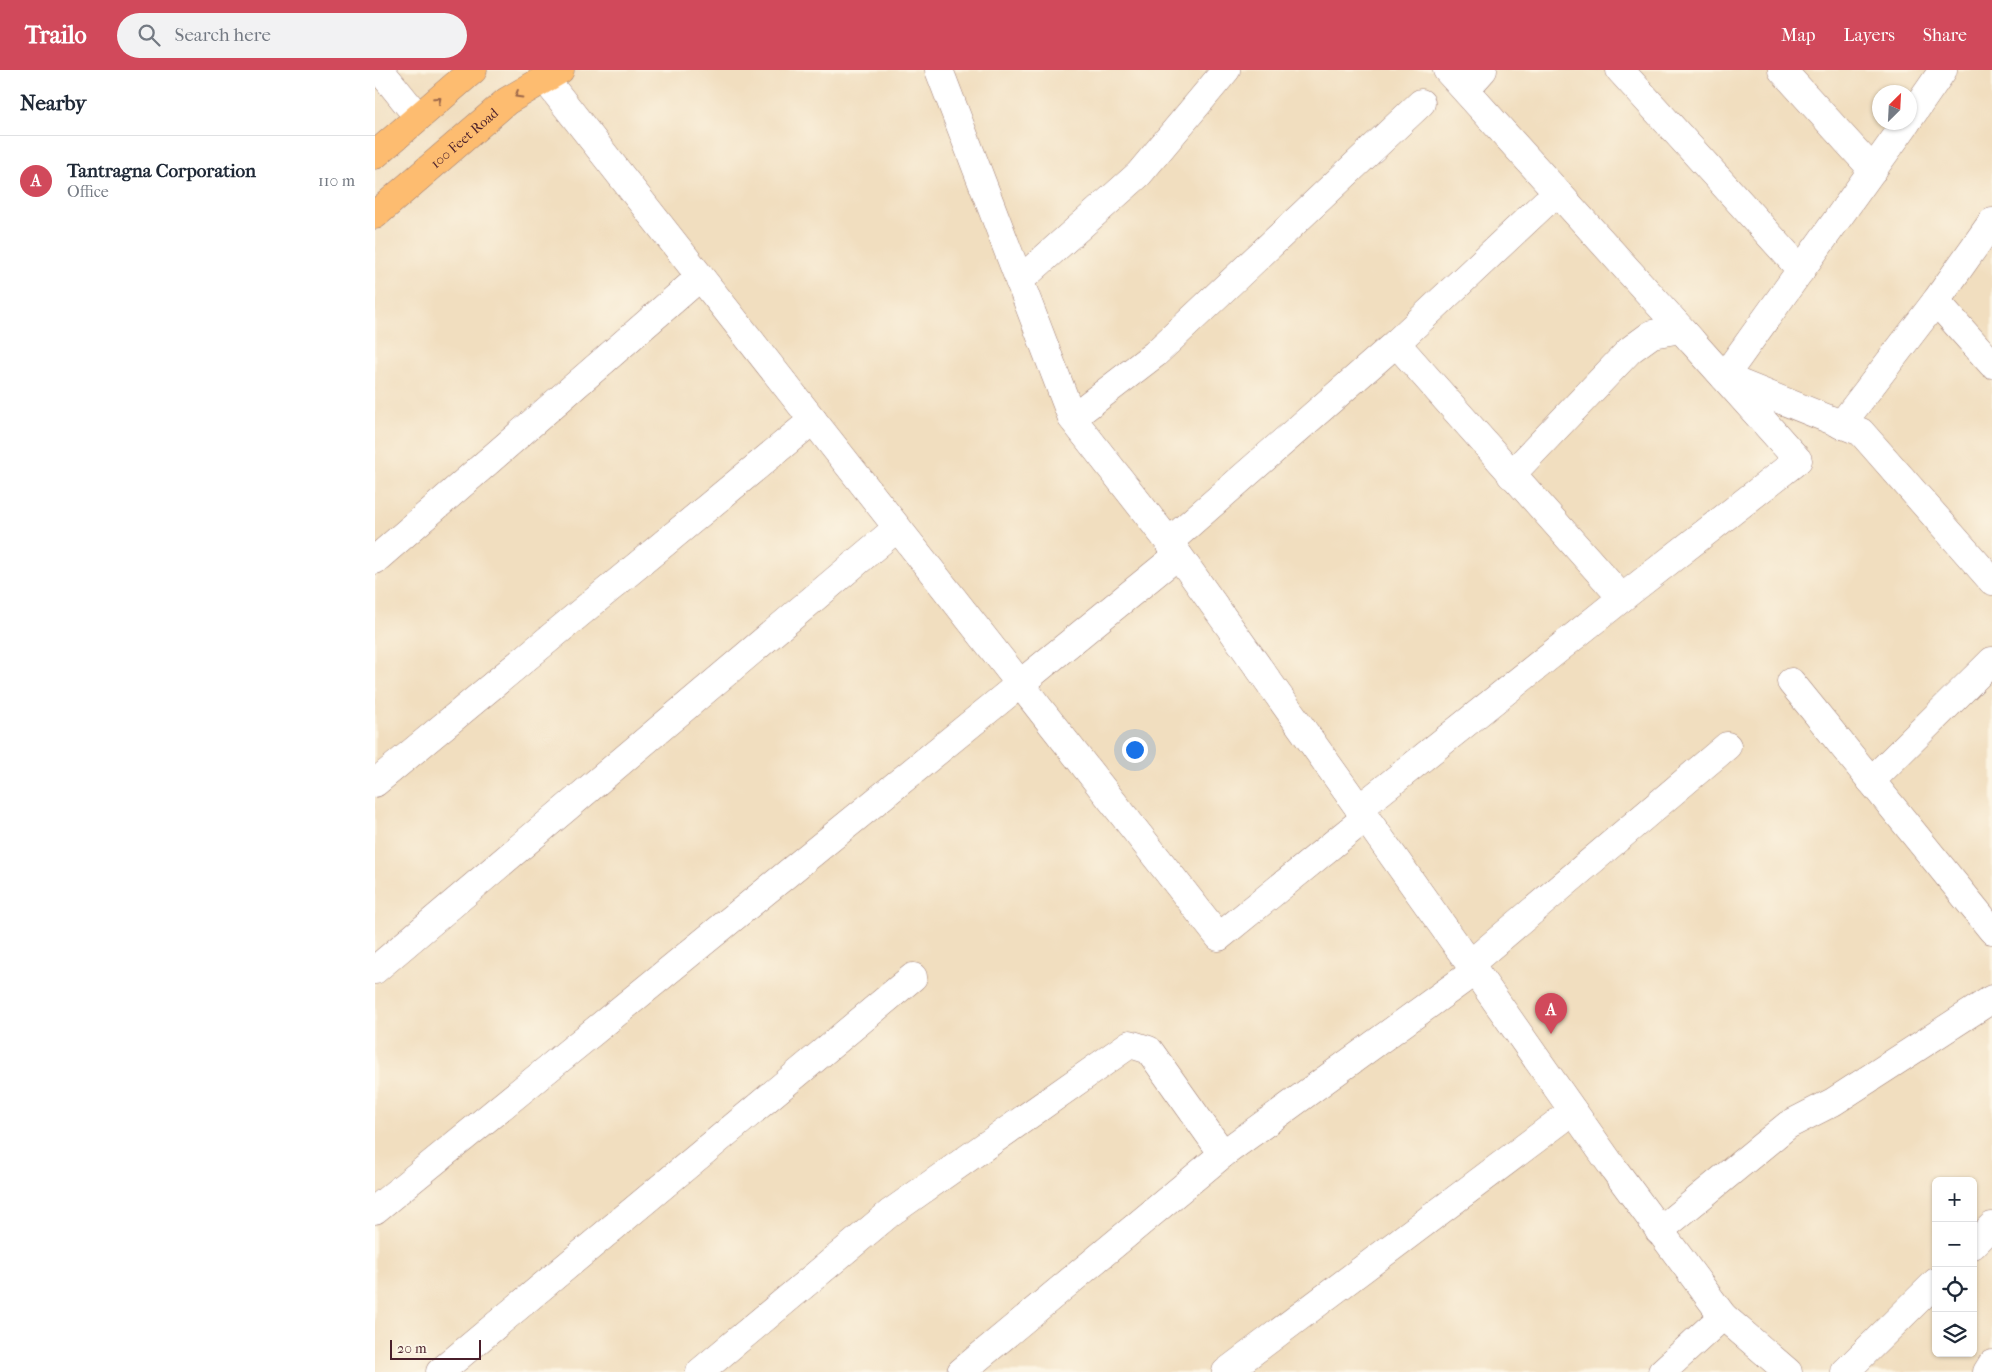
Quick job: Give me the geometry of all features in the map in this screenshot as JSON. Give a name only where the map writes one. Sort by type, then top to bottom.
[{"type":"main road","points":[[375,155],[473,70]]},
{"type":"main road","name":"100 Feet Road","points":[[375,215],[507,101],[552,74]]},
{"type":"street","points":[[380,70],[418,117]]},
{"type":"street","points":[[939,70],[1071,418],[1174,549],[1659,1231],[1723,1316],[1788,1372]]},
{"type":"street","points":[[1019,281],[1139,174],[1227,70]]},
{"type":"street","points":[[1447,70],[1474,80],[1724,377],[1861,432],[1992,581]]},
{"type":"street","points":[[1620,70],[1801,270]]},
{"type":"street","points":[[1782,70],[1873,170]]},
{"type":"street","points":[[1917,107],[1943,70]]},
{"type":"street","points":[[552,74],[701,277],[1219,937],[1362,814],[1622,598],[1798,460],[1681,328],[1652,334],[1630,350],[1511,475]]},
{"type":"street","points":[[1071,418],[1155,354],[1421,103]]},
{"type":"street","points":[[1724,377],[1901,130]]},
{"type":"street","points":[[375,1210],[1020,684],[1174,549],[1545,203]]},
{"type":"street","points":[[1841,425],[1936,301],[1992,222]]},
{"type":"street","points":[[375,560],[701,277]]},
{"type":"street","points":[[1936,301],[1992,364]]},
{"type":"street","points":[[1396,343],[1622,598]]},
{"type":"street","points":[[375,783],[813,420]]},
{"type":"street","points":[[375,970],[897,528]]},
{"type":"street","points":[[1871,781],[1992,661]]},
{"type":"street","points":[[1791,682],[1992,930]]},
{"type":"street","points":[[961,1372],[1223,1154],[1473,967],[1727,746]]},
{"type":"street","points":[[439,1372],[913,977]]},
{"type":"street","points":[[1659,1231],[1788,1125],[1833,1102],[1992,1000]]},
{"type":"street","points":[[700,1372],[890,1213],[1130,1044],[1149,1050],[1223,1154]]},
{"type":"street","points":[[1227,1372],[1573,1111]]},
{"type":"street","points":[[1977,1241],[1992,1226]]},
{"type":"street","points":[[1845,1372],[1932,1286]]},
{"type":"street","points":[[1662,1372],[1723,1316]]},
{"type":"street","points":[[1987,1372],[1992,1364]]},
{"type":"place","name":"Tantragna Corporation","points":[[1551,1034]]}]
